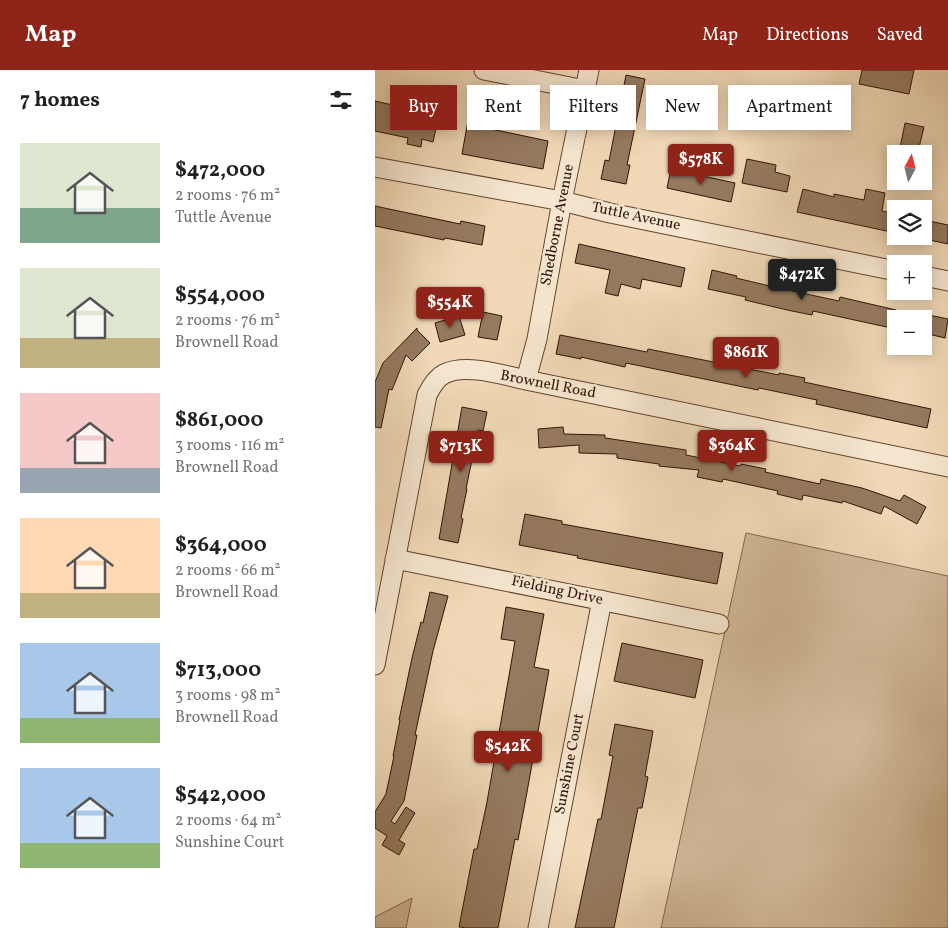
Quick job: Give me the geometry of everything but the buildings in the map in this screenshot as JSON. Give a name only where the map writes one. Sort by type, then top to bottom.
[{"type":"street","points":[[484,70],[560,85]]},
{"type":"street","name":"Shedborne Avenue","points":[[586,85],[589,70]]},
{"type":"street","name":"Shedborne Avenue","points":[[526,380],[537,339],[577,130]]},
{"type":"street","name":"Tuttle Avenue","points":[[375,167],[562,201],[887,269]]},
{"type":"street","points":[[932,278],[948,281]]},
{"type":"street","name":"Brownell Road","points":[[375,665],[427,395],[433,384],[443,374],[465,369],[526,380],[948,467]]},
{"type":"street","name":"Fielding Drive","points":[[395,559],[719,624]]},
{"type":"street","name":"Sunshine Court","points":[[538,928],[602,600]]},
{"type":"shaded area","points":[[746,533],[948,576],[948,928],[661,928]]},
{"type":"shaded area","points":[[412,898],[406,928],[375,928],[375,917]]}]
